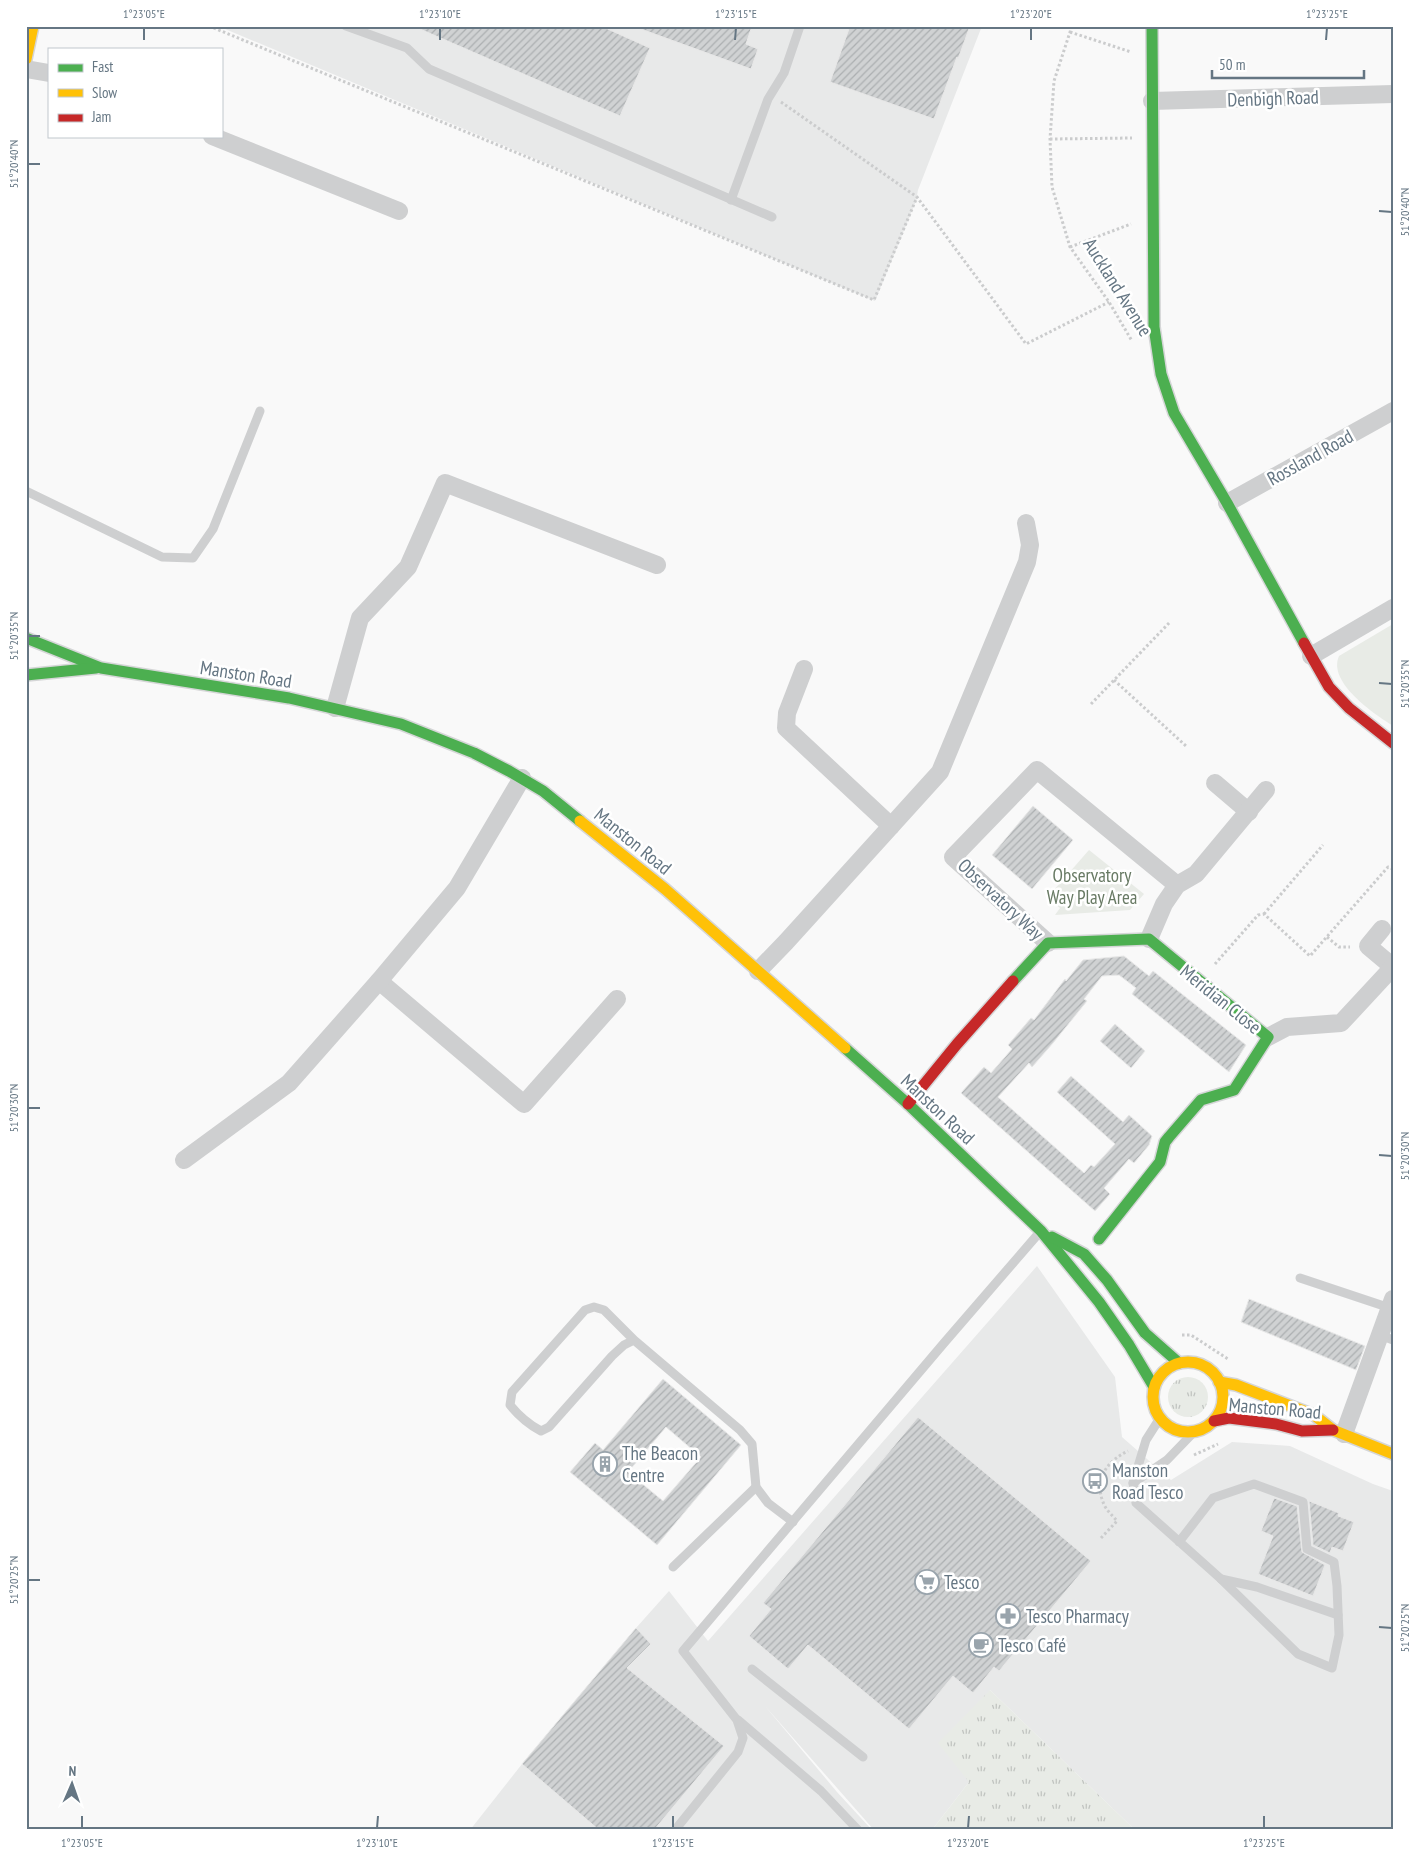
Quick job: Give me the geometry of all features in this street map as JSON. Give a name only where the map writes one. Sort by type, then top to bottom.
[{"type":"main road","points":[[26,59],[33,26]]},
{"type":"main road","name":"Auckland Avenue","points":[[1152,26],[1154,326],[1161,374],[1174,413],[1228,503],[1329,687],[1349,708],[1393,743]]},
{"type":"main road","name":"Manston Road","points":[[26,638],[101,668],[289,698],[401,724],[474,753],[543,791],[665,889],[758,970],[908,1104],[1041,1231],[1099,1302],[1129,1345],[1154,1387],[1154,1403],[1160,1418]]},
{"type":"main road","name":"Manston Road","points":[[26,676],[101,668]]},
{"type":"main road","points":[[908,1104],[957,1044],[1048,943],[1150,939]]},
{"type":"main road","name":"Meridian Close","points":[[1099,1239],[1160,1162],[1165,1142],[1168,1138],[1201,1100],[1234,1090],[1268,1037],[1199,982],[1150,939]]},
{"type":"main road","name":"Manston Road","points":[[1041,1231],[1084,1254],[1107,1280],[1145,1333],[1179,1363],[1191,1362],[1202,1365],[1212,1372],[1219,1382],[1223,1402],[1220,1412],[1214,1421],[1205,1428],[1194,1432]]},
{"type":"main road","points":[[1154,1387],[1161,1375],[1179,1363]]},
{"type":"main road","name":"Manston Road","points":[[1219,1382],[1236,1385],[1314,1415],[1339,1432],[1393,1454]]},
{"type":"main road","points":[[1160,1418],[1175,1430],[1194,1432]]},
{"type":"main road","name":"Manston Road","points":[[1214,1421],[1229,1418],[1276,1424],[1302,1431],[1339,1432]]},
{"type":"street","points":[[26,69],[48,73]]},
{"type":"street","name":"Denbigh Road","points":[[1152,101],[1393,94]]},
{"type":"street","points":[[217,138],[399,211]]},
{"type":"street","name":"Rossland Road","points":[[1228,503],[1393,411]]},
{"type":"street","points":[[335,708],[360,618],[408,567],[445,483],[657,565]]},
{"type":"street","points":[[758,970],[940,772],[1027,562],[1030,545],[1026,523]]},
{"type":"street","points":[[1311,656],[1393,608]]},
{"type":"street","points":[[804,669],[787,713],[786,728],[891,826]]},
{"type":"street","name":"Observatory Way","points":[[1048,943],[953,857],[1038,770],[1177,885]]},
{"type":"street","points":[[184,1160],[289,1083],[379,981],[457,888],[522,778]]},
{"type":"street","points":[[1215,783],[1249,812]]},
{"type":"street","points":[[1150,939],[1164,904],[1177,885],[1196,874],[1266,790]]},
{"type":"street","points":[[1268,1037],[1287,1027],[1341,1023],[1393,967],[1368,946],[1382,929]]},
{"type":"street","points":[[379,981],[524,1104],[618,999]]},
{"type":"street","points":[[1339,1432],[1386,1338],[1391,1304]]},
{"type":"lane","points":[[346,26],[407,48],[429,69],[772,217]]},
{"type":"lane","points":[[731,200],[770,95],[784,73],[800,26]]},
{"type":"lane","points":[[26,491],[162,557],[193,558],[213,529],[260,411]]},
{"type":"lane","points":[[858,1830],[821,1791],[737,1720],[683,1651],[1041,1231]]},
{"type":"lane","points":[[1300,1278],[1391,1304]]},
{"type":"lane","points":[[634,1340],[624,1345],[612,1356],[549,1427],[541,1431],[532,1426],[510,1405],[512,1392],[585,1310],[594,1307],[604,1310],[634,1340],[740,1430],[752,1444],[756,1487],[768,1503],[793,1522]]},
{"type":"lane","points":[[1160,1418],[1146,1440],[1133,1483],[1136,1503],[1179,1542],[1220,1579],[1298,1654],[1332,1668],[1339,1635],[1334,1562],[1307,1549],[1304,1502],[1254,1484],[1213,1498],[1179,1542]]},
{"type":"lane","points":[[1133,1483],[1167,1460],[1194,1432]]},
{"type":"lane","points":[[673,1567],[756,1487]]},
{"type":"lane","points":[[1220,1579],[1257,1587],[1338,1615]]},
{"type":"lane","points":[[752,1669],[863,1757]]},
{"type":"lane","points":[[675,1830],[738,1752],[743,1738],[737,1720]]},
{"type":"path","points":[[209,26],[874,300],[917,197]]},
{"type":"path","name":"Auckland Avenue","points":[[1072,26],[1054,81],[1050,139],[1052,187],[1070,247],[1109,302],[1134,345]]},
{"type":"path","points":[[1070,32],[1152,59]]},
{"type":"path","points":[[770,95],[917,197],[1026,344],[1109,302]]},
{"type":"path","points":[[1050,139],[1153,138]]},
{"type":"path","points":[[1070,247],[1154,216]]},
{"type":"path","points":[[1091,704],[1170,622]]},
{"type":"path","points":[[1114,680],[1186,746]]},
{"type":"path","points":[[1199,982],[1258,915],[1264,914],[1323,845]]},
{"type":"path","points":[[1264,914],[1310,956],[1388,867],[1393,869]]},
{"type":"path","points":[[1327,937],[1340,947],[1368,946]]},
{"type":"path","points":[[1101,1538],[1117,1521],[1103,1503],[1099,1482],[1108,1465],[1121,1454],[1135,1447],[1138,1438],[1146,1440]]},
{"type":"path","points":[[1190,1458],[1221,1443]]},
{"type":"shaded area","points":[[218,26],[982,26],[918,190],[916,201],[875,301]]},
{"type":"shaded area","points":[[1037,1266],[1115,1377],[1122,1437],[1171,1480],[1232,1442],[1290,1446],[1373,1484],[1393,1491],[1393,1830],[1135,1830],[990,1690],[969,1782],[932,1830],[874,1830],[765,1706],[837,1792],[872,1830],[470,1830],[522,1764],[669,1591],[708,1641]]},
{"type":"green space","points":[[1393,624],[1393,726],[1354,696],[1340,676],[1337,666],[1339,656]]},
{"type":"green space","name":"Observatory Way Play Area","points":[[1089,850],[1144,894],[1130,910],[1055,915],[1060,908],[1047,898]]},
{"type":"green space","points":[[1192,1377],[1199,1380],[1205,1386],[1208,1397],[1207,1405],[1199,1414],[1192,1417],[1184,1417],[1177,1414],[1169,1405],[1168,1393],[1171,1386],[1180,1378]]},
{"type":"green space","points":[[990,1690],[1135,1830],[932,1830],[969,1782],[938,1743]]},
{"type":"building","points":[[413,26],[601,26],[650,48],[620,116]]},
{"type":"building","points":[[639,26],[752,26],[746,44],[758,49],[751,69],[638,28]]},
{"type":"building","points":[[850,26],[970,26],[934,119],[830,82]]},
{"type":"building","points":[[1033,806],[1073,840],[1032,889],[992,855]]},
{"type":"building","points":[[1124,956],[1149,976],[1153,971],[1246,1045],[1229,1072],[1132,994],[1136,988],[1119,975],[1102,976],[1084,999],[1087,1001],[1053,1043],[1032,1067],[1029,1063],[998,1097],[1084,1173],[1091,1165],[1094,1167],[1115,1144],[1057,1092],[1071,1076],[1123,1122],[1129,1115],[1152,1136],[1149,1145],[1134,1163],[1129,1159],[1104,1188],[1110,1194],[1095,1211],[961,1093],[984,1067],[991,1073],[1012,1049],[1008,1045],[1031,1018],[1034,1020],[1065,979],[1066,981],[1083,960]]},
{"type":"building","points":[[1115,1024],[1145,1051],[1131,1068],[1100,1041]]},
{"type":"building","points":[[1249,1299],[1365,1346],[1356,1370],[1241,1322]]},
{"type":"building","name":"The Beacon Centre","points":[[663,1379],[741,1445],[657,1545],[570,1472],[595,1443],[603,1450]],"holes":[[[666,1427],[701,1457],[663,1501],[628,1472]]]},
{"type":"building","name":"Tesco","points":[[918,1417],[1091,1561],[999,1671],[994,1667],[973,1693],[953,1676],[909,1729],[808,1645],[788,1669],[749,1636],[771,1609],[763,1603]]},
{"type":"building","points":[[1274,1498],[1297,1506],[1302,1552],[1325,1565],[1313,1596],[1258,1574],[1273,1536],[1261,1531]]},
{"type":"building","points":[[1309,1501],[1339,1513],[1338,1516],[1354,1522],[1343,1551],[1332,1547],[1330,1553],[1313,1545]]},
{"type":"building","points":[[636,1628],[651,1644],[627,1668],[724,1746],[654,1830],[599,1830],[522,1764]]},
{"type":"traffic: fast","points":[[1152,26],[1154,327],[1161,374],[1174,413],[1227,503],[1304,643]]},
{"type":"traffic: fast","points":[[26,638],[101,668],[289,698],[401,724],[474,753],[509,771],[543,791],[580,821]]},
{"type":"traffic: fast","points":[[26,675],[96,668]]},
{"type":"traffic: fast","points":[[1013,981],[1048,943],[1149,939],[1268,1037],[1234,1090],[1201,1100],[1169,1137],[1165,1142],[1160,1162],[1099,1239]]},
{"type":"traffic: fast","points":[[845,1048],[908,1104],[1041,1231],[1099,1302],[1129,1345],[1154,1387]]},
{"type":"traffic: fast","points":[[1052,1237],[1084,1254],[1107,1280],[1145,1333],[1179,1363]]},
{"type":"traffic: slow","points":[[26,59],[33,26]]},
{"type":"traffic: slow","points":[[580,821],[665,889],[845,1048]]},
{"type":"traffic: slow","points":[[1188,1362],[1201,1365],[1213,1372],[1220,1384],[1223,1397],[1220,1410],[1213,1422],[1201,1429],[1188,1432],[1175,1429],[1163,1422],[1156,1410],[1153,1397],[1156,1384],[1163,1372],[1175,1365],[1188,1362]]},
{"type":"traffic: slow","points":[[1219,1382],[1236,1385],[1314,1415],[1333,1430],[1393,1454]]},
{"type":"traffic: jam","points":[[1304,643],[1329,687],[1349,708],[1393,743]]},
{"type":"traffic: jam","points":[[908,1104],[957,1044],[1013,981]]},
{"type":"traffic: jam","points":[[1214,1421],[1229,1418],[1276,1424],[1302,1431],[1333,1430]]},
{"type":"place","name":"The Beacon Centre","points":[[605,1464]]},
{"type":"place","name":"Manston Road Tesco","points":[[1095,1481]]},
{"type":"place","name":"Tesco","points":[[927,1582]]},
{"type":"place","name":"Tesco Pharmacy","points":[[1008,1616]]},
{"type":"place","name":"Tesco Café","points":[[981,1645]]}]
